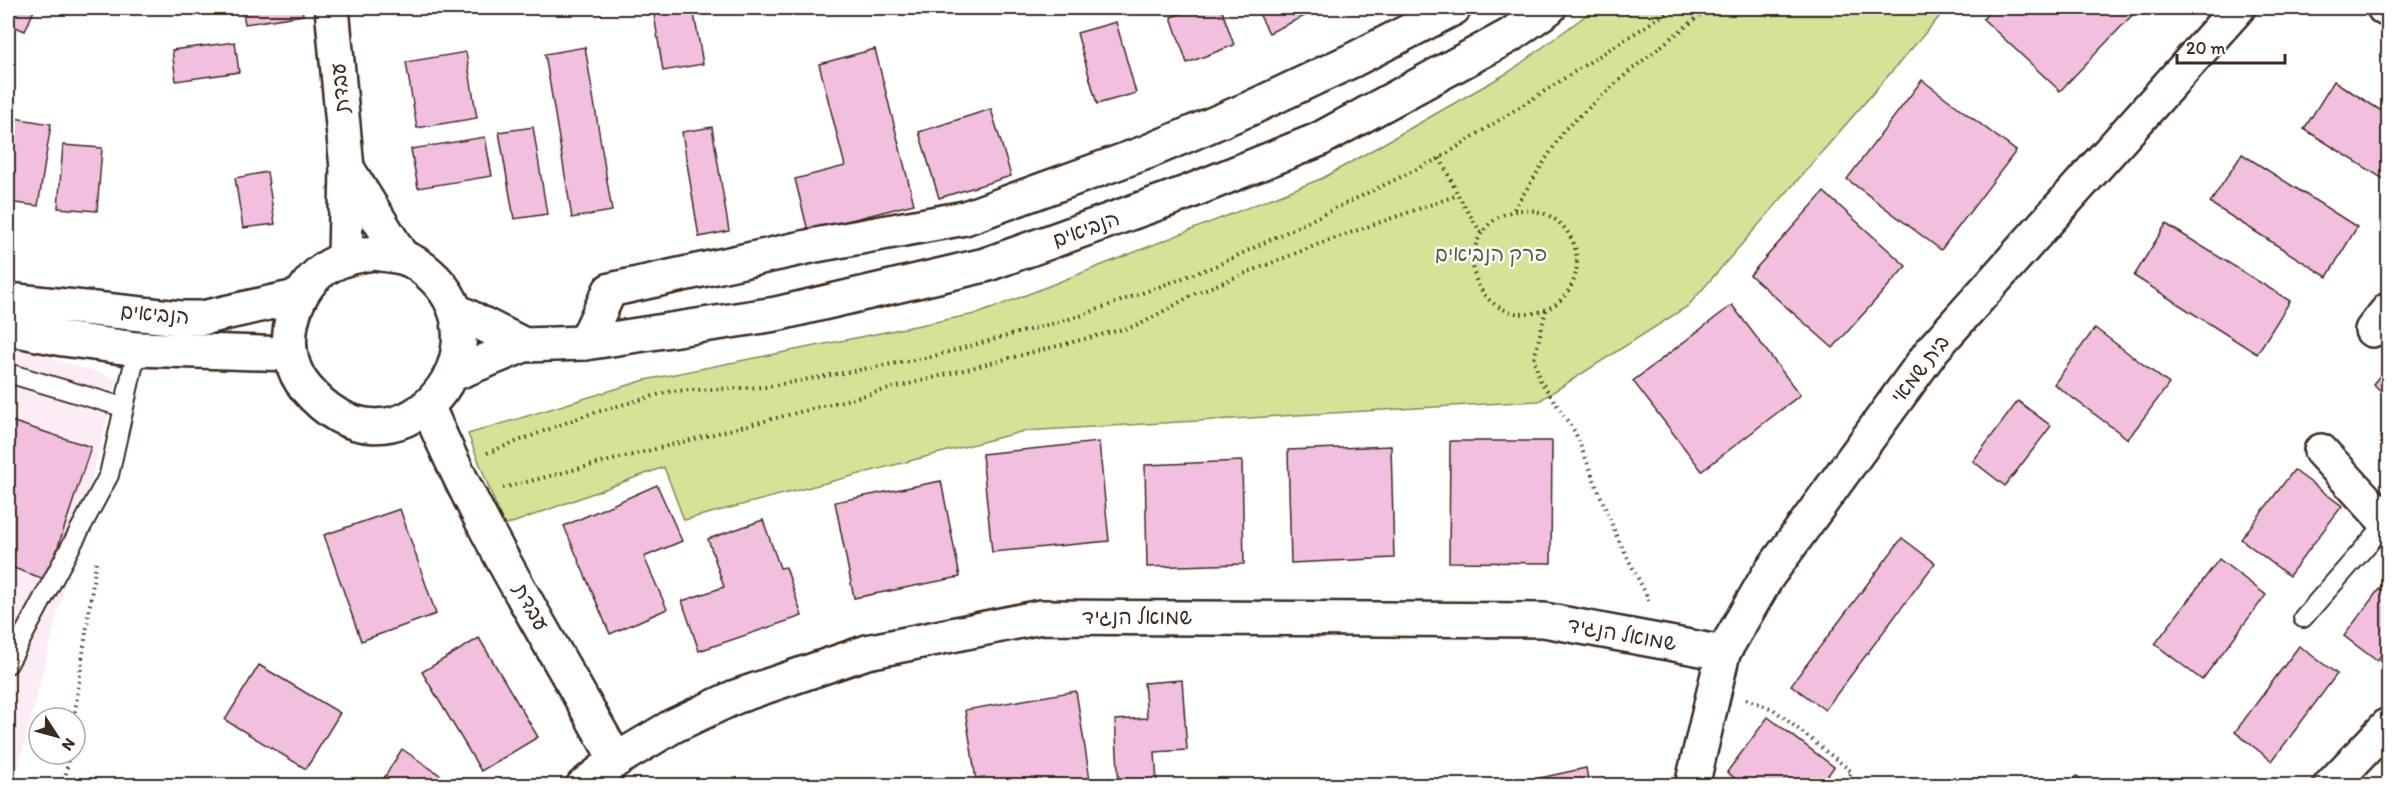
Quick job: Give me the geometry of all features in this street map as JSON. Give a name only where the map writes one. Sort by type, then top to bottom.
[{"type":"street","name":"עבדת","points":[[332,8],[347,168],[345,258]]},
{"type":"street","points":[[585,342],[610,290],[816,245],[965,218],[1148,152],[1251,108],[1353,60],[1454,8]]},
{"type":"street","name":"הנביאים","points":[[451,375],[524,345],[585,342],[776,314],[985,265],[1185,193],[1317,140],[1509,36],[1550,8]]},
{"type":"street","name":"בית שמאי","points":[[1692,786],[1723,653],[1767,577],[1933,349],[2238,8]]},
{"type":"street","points":[[2384,8],[2388,10]]},
{"type":"street","name":"עבדת","points":[[347,168],[402,257]]},
{"type":"street","points":[[374,253],[402,257],[425,269],[443,287],[455,310],[459,342],[451,375],[443,389],[416,414],[372,428],[344,418],[319,404],[300,381],[290,354],[290,324],[300,296],[320,273],[345,258],[374,253]]},
{"type":"street","name":"הנביאים","points":[[8,300],[202,318],[300,296]]},
{"type":"street","name":"הנביאים","points":[[455,310],[524,345]]},
{"type":"street","name":"הנביאים","points":[[8,328],[63,339],[137,349],[290,354]]},
{"type":"street","name":"עבדת","points":[[416,414],[451,459],[616,760]]},
{"type":"street","points":[[2321,451],[2388,522]]},
{"type":"street","name":"שמואל הנגיד","points":[[583,786],[616,760],[673,726],[746,693],[867,652],[1041,617],[1544,620],[1723,653]]},
{"type":"street","points":[[2330,786],[2388,725]]},
{"type":"lane","points":[[8,664],[109,475],[137,349]]},
{"type":"lane","points":[[8,373],[123,407]]},
{"type":"lane","points":[[2303,618],[2388,522]]},
{"type":"path","points":[[451,459],[586,415],[671,391],[765,387],[930,357],[1080,316],[1218,265],[1440,158],[1674,8]]},
{"type":"path","points":[[1514,210],[1565,129],[1630,70],[1699,16],[1718,8]]},
{"type":"path","points":[[1440,158],[1458,195],[1481,233]]},
{"type":"path","points":[[470,496],[1139,325],[1207,289],[1324,242],[1458,195]]},
{"type":"path","points":[[1536,209],[1557,219],[1571,235],[1578,256],[1576,278],[1564,297],[1546,310],[1524,315],[1502,310],[1485,296],[1474,276],[1473,254],[1481,233],[1498,217],[1514,210],[1536,209]]},
{"type":"path","points":[[1546,310],[1534,359],[1540,380],[1575,432],[1617,537],[1672,643]]},
{"type":"path","points":[[76,706],[97,556]]},
{"type":"path","points":[[1715,686],[1773,709],[1852,772],[1842,786]]},
{"type":"path","points":[[64,786],[67,766]]},
{"type":"shaded area","points":[[8,344],[117,379],[34,706],[27,706],[27,734],[14,785],[8,786]]},
{"type":"green space","name":"פרק הנביאים","points":[[1596,8],[1947,8],[1688,306],[1539,401],[1024,431],[684,520],[664,467],[504,526],[468,434],[645,380],[980,313],[1323,178],[1509,72]]},
{"type":"building","points":[[8,8],[35,8],[25,31],[8,24]]},
{"type":"building","points":[[242,8],[302,8],[303,15],[245,24]]},
{"type":"building","points":[[653,8],[693,8],[703,64],[663,71]]},
{"type":"building","points":[[1197,8],[1221,8],[1234,45],[1187,63],[1171,17]]},
{"type":"building","points":[[1256,8],[1314,8],[1315,11],[1269,33]]},
{"type":"building","points":[[1993,8],[2139,8],[2060,91],[1983,19]]},
{"type":"building","points":[[1116,22],[1136,93],[1097,104],[1077,33]]},
{"type":"building","points":[[235,42],[239,72],[176,81],[172,50]]},
{"type":"building","points":[[585,47],[612,211],[572,218],[545,54]]},
{"type":"building","points":[[875,49],[914,204],[808,231],[795,179],[845,166],[819,64]]},
{"type":"building","points":[[466,52],[477,118],[417,128],[406,62]]},
{"type":"building","points":[[1922,80],[2016,151],[1941,250],[1847,179]]},
{"type":"building","points":[[2334,81],[2388,115],[2388,182],[2304,129]]},
{"type":"building","points":[[991,109],[1011,176],[939,198],[919,132]]},
{"type":"building","points":[[8,117],[51,124],[38,206],[8,202]]},
{"type":"building","points":[[533,127],[547,214],[514,219],[499,132]]},
{"type":"building","points":[[712,127],[729,231],[699,237],[682,132]]},
{"type":"building","points":[[485,137],[492,176],[418,188],[411,149]]},
{"type":"building","points":[[63,145],[102,148],[97,211],[58,208]]},
{"type":"building","points":[[2242,154],[2357,227],[2327,277],[2210,203]]},
{"type":"building","points":[[267,172],[275,224],[243,228],[235,178]]},
{"type":"building","points":[[1824,192],[1906,266],[1833,348],[1750,275]]},
{"type":"building","points":[[2166,224],[2290,301],[2257,354],[2134,276]]},
{"type":"building","points":[[1732,305],[1800,395],[1702,471],[1633,381]]},
{"type":"building","points":[[2095,328],[2169,384],[2128,439],[2054,384]]},
{"type":"building","points":[[2388,366],[2388,397],[2373,384]]},
{"type":"building","points":[[2018,401],[2051,426],[2005,486],[1973,461]]},
{"type":"building","points":[[8,420],[91,447],[47,580],[8,566]]},
{"type":"building","points":[[1450,441],[1552,441],[1551,563],[1449,562]]},
{"type":"building","points":[[1099,442],[1109,541],[992,552],[982,454]]},
{"type":"building","points":[[1391,446],[1394,558],[1291,563],[1288,450]]},
{"type":"building","points":[[1242,461],[1244,564],[1147,567],[1145,465]]},
{"type":"building","points":[[2294,470],[2342,506],[2289,576],[2241,539]]},
{"type":"building","points":[[941,481],[960,577],[854,598],[835,502]]},
{"type":"building","points":[[657,485],[682,541],[644,557],[667,609],[610,634],[564,526]]},
{"type":"building","points":[[400,509],[436,614],[361,641],[324,535]]},
{"type":"building","points":[[763,520],[780,568],[786,567],[802,616],[699,651],[682,601],[724,587],[708,539]]},
{"type":"building","points":[[1902,538],[1935,563],[1825,710],[1791,685]]},
{"type":"building","points":[[2219,559],[2266,595],[2202,680],[2155,644]]},
{"type":"building","points":[[2388,577],[2388,646],[2377,661],[2344,636]]},
{"type":"building","points":[[479,638],[538,737],[481,771],[422,672]]},
{"type":"building","points":[[2299,646],[2337,674],[2272,761],[2235,732]]},
{"type":"building","points":[[259,665],[340,713],[306,769],[225,720]]},
{"type":"building","points":[[1182,680],[1187,750],[1155,752],[1157,784],[1119,786],[1115,720],[1147,718],[1144,683]]},
{"type":"building","points":[[1076,691],[1091,786],[977,786],[965,710]]},
{"type":"building","points":[[1768,717],[1834,767],[1820,786],[1745,786],[1727,772]]},
{"type":"building","points":[[402,749],[456,786],[379,786]]},
{"type":"building","points":[[1586,768],[1589,786],[1503,786]]},
{"type":"building","points":[[2077,776],[2090,786],[2069,786]]}]
